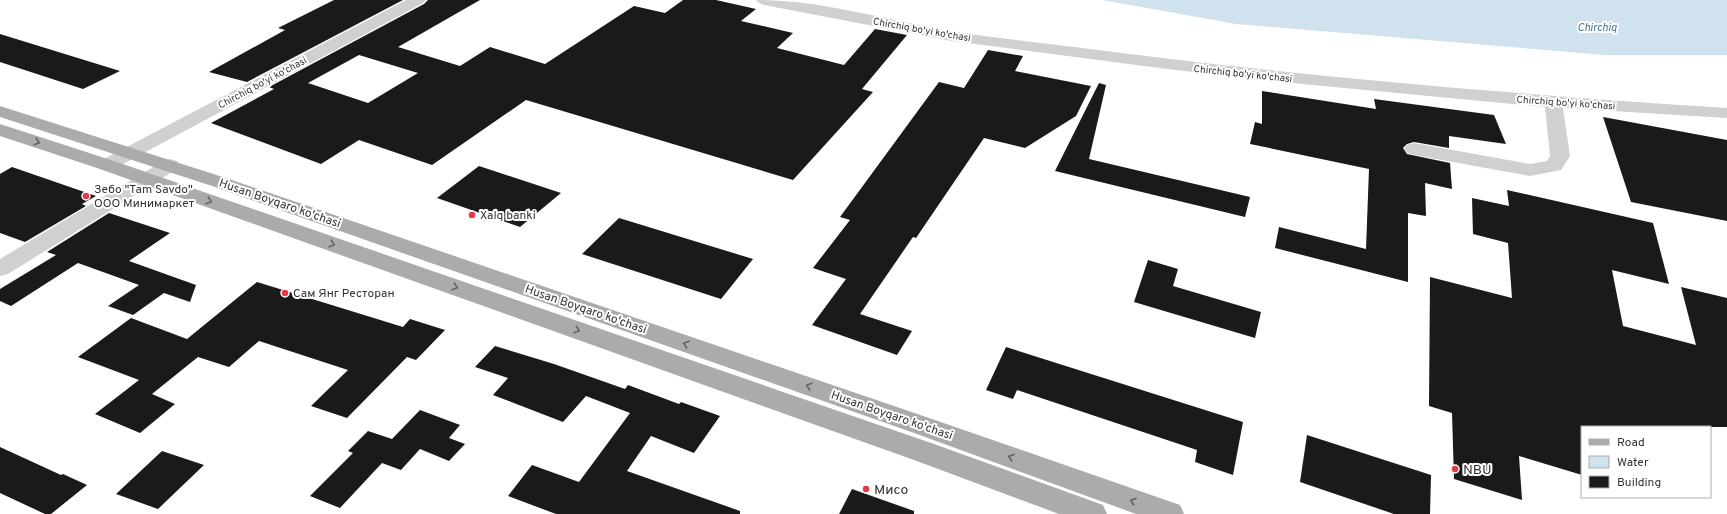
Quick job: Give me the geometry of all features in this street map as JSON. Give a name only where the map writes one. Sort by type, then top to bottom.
[{"type":"main road","name":"Husan Boyqaro ko'chasi","points":[[0,111],[170,165],[926,427],[1170,514]]},
{"type":"main road","name":"Husan Boyqaro ko'chasi","points":[[0,130],[107,165],[924,452],[1093,514]]},
{"type":"street","name":"Chirchiq bo'yi ko'chasi","points":[[107,165],[418,0]]},
{"type":"street","name":"Chirchiq bo'yi ko'chasi","points":[[764,0],[952,36],[1090,55],[1292,78],[1553,102],[1727,113]]},
{"type":"street","points":[[1414,149],[1530,170],[1554,166],[1560,156],[1553,102]]},
{"type":"street","points":[[0,269],[170,165]]},
{"type":"water","name":"Chirchiq","points":[[1102,0],[1727,0],[1727,55],[1605,55],[1236,24]]},
{"type":"building","points":[[334,0],[403,0],[247,82],[209,72],[285,30],[278,28]]},
{"type":"building","points":[[428,0],[480,0],[398,47],[460,66],[490,47],[545,64],[634,6],[665,13],[683,0],[716,0],[756,9],[741,21],[793,33],[777,48],[844,65],[875,29],[907,35],[862,89],[873,92],[793,180],[526,100],[432,165],[359,140],[321,164],[211,123],[274,89],[269,87],[424,4]],"holes":[[[359,55],[418,73],[368,103],[308,83]]]},
{"type":"building","points":[[0,34],[120,71],[83,89],[0,62]]},
{"type":"building","points":[[988,50],[1023,56],[1015,71],[1091,86],[1076,116],[1025,148],[984,138],[916,238],[913,237],[860,314],[912,331],[897,355],[812,325],[846,279],[813,268],[850,220],[840,217],[939,82],[964,88]]},
{"type":"building","points":[[1099,83],[1106,85],[1089,159],[1250,197],[1245,217],[1055,171]]},
{"type":"building","points":[[1262,91],[1376,109],[1374,99],[1494,115],[1506,144],[1449,136],[1449,148],[1414,142],[1407,144],[1403,148],[1407,154],[1450,163],[1452,189],[1425,183],[1426,216],[1408,213],[1408,282],[1275,248],[1279,227],[1366,249],[1369,169],[1250,144],[1255,122],[1262,124]]},
{"type":"building","points":[[1603,117],[1727,140],[1727,221],[1631,202]]},
{"type":"building","points":[[479,166],[561,193],[520,227],[437,198]]},
{"type":"building","points":[[12,167],[96,196],[82,204],[86,206],[25,242],[0,233],[0,174]]},
{"type":"building","points":[[1507,190],[1653,223],[1669,284],[1612,270],[1623,326],[1696,345],[1681,287],[1727,298],[1727,427],[1581,426],[1581,475],[1519,456],[1522,500],[1454,479],[1452,413],[1429,406],[1430,277],[1512,298],[1508,243],[1473,234],[1472,198],[1509,206]]},
{"type":"building","points":[[109,213],[170,233],[129,261],[196,285],[190,302],[164,293],[133,315],[108,306],[139,285],[78,263],[11,306],[0,301],[0,289],[56,255],[47,252]]},
{"type":"building","points":[[619,218],[753,259],[721,299],[582,254]]},
{"type":"building","points":[[1148,260],[1178,269],[1173,286],[1261,312],[1255,338],[1134,302]]},
{"type":"building","points":[[257,282],[403,327],[410,319],[445,330],[416,360],[407,357],[347,418],[311,406],[348,370],[259,341],[229,367],[198,357],[152,394],[175,404],[140,433],[95,414],[139,380],[78,357],[131,318],[187,339]]},
{"type":"building","points":[[495,346],[554,364],[625,389],[628,385],[679,404],[681,402],[720,416],[694,453],[651,436],[627,471],[740,511],[740,514],[556,514],[508,496],[532,465],[579,482],[630,413],[586,396],[563,422],[493,395],[508,378],[475,367]]},
{"type":"building","points":[[1006,347],[1243,422],[1233,475],[1195,462],[1197,450],[1017,390],[1013,399],[986,390]]},
{"type":"building","points":[[420,410],[460,425],[449,438],[465,444],[449,461],[420,449],[401,470],[382,463],[340,508],[310,496],[353,453],[348,451],[368,431],[392,439]]},
{"type":"building","points":[[1307,435],[1431,475],[1430,514],[1394,514],[1300,482]]},
{"type":"building","points":[[0,447],[61,475],[63,474],[87,485],[51,514],[45,514],[0,493]]},
{"type":"building","points":[[162,451],[204,465],[158,509],[116,494]]},
{"type":"building","points":[[852,489],[914,511],[914,514],[839,514]]},
{"type":"place","name":"Зебо \"Tam Savdo\" ООО Минимаркет","points":[[86,196]]},
{"type":"place","name":"Xalq banki","points":[[472,215]]},
{"type":"place","name":"Сам Янг Ресторан","points":[[285,293]]},
{"type":"place","name":"NBU","points":[[1455,469]]},
{"type":"place","name":"Мисо","points":[[866,489]]}]
